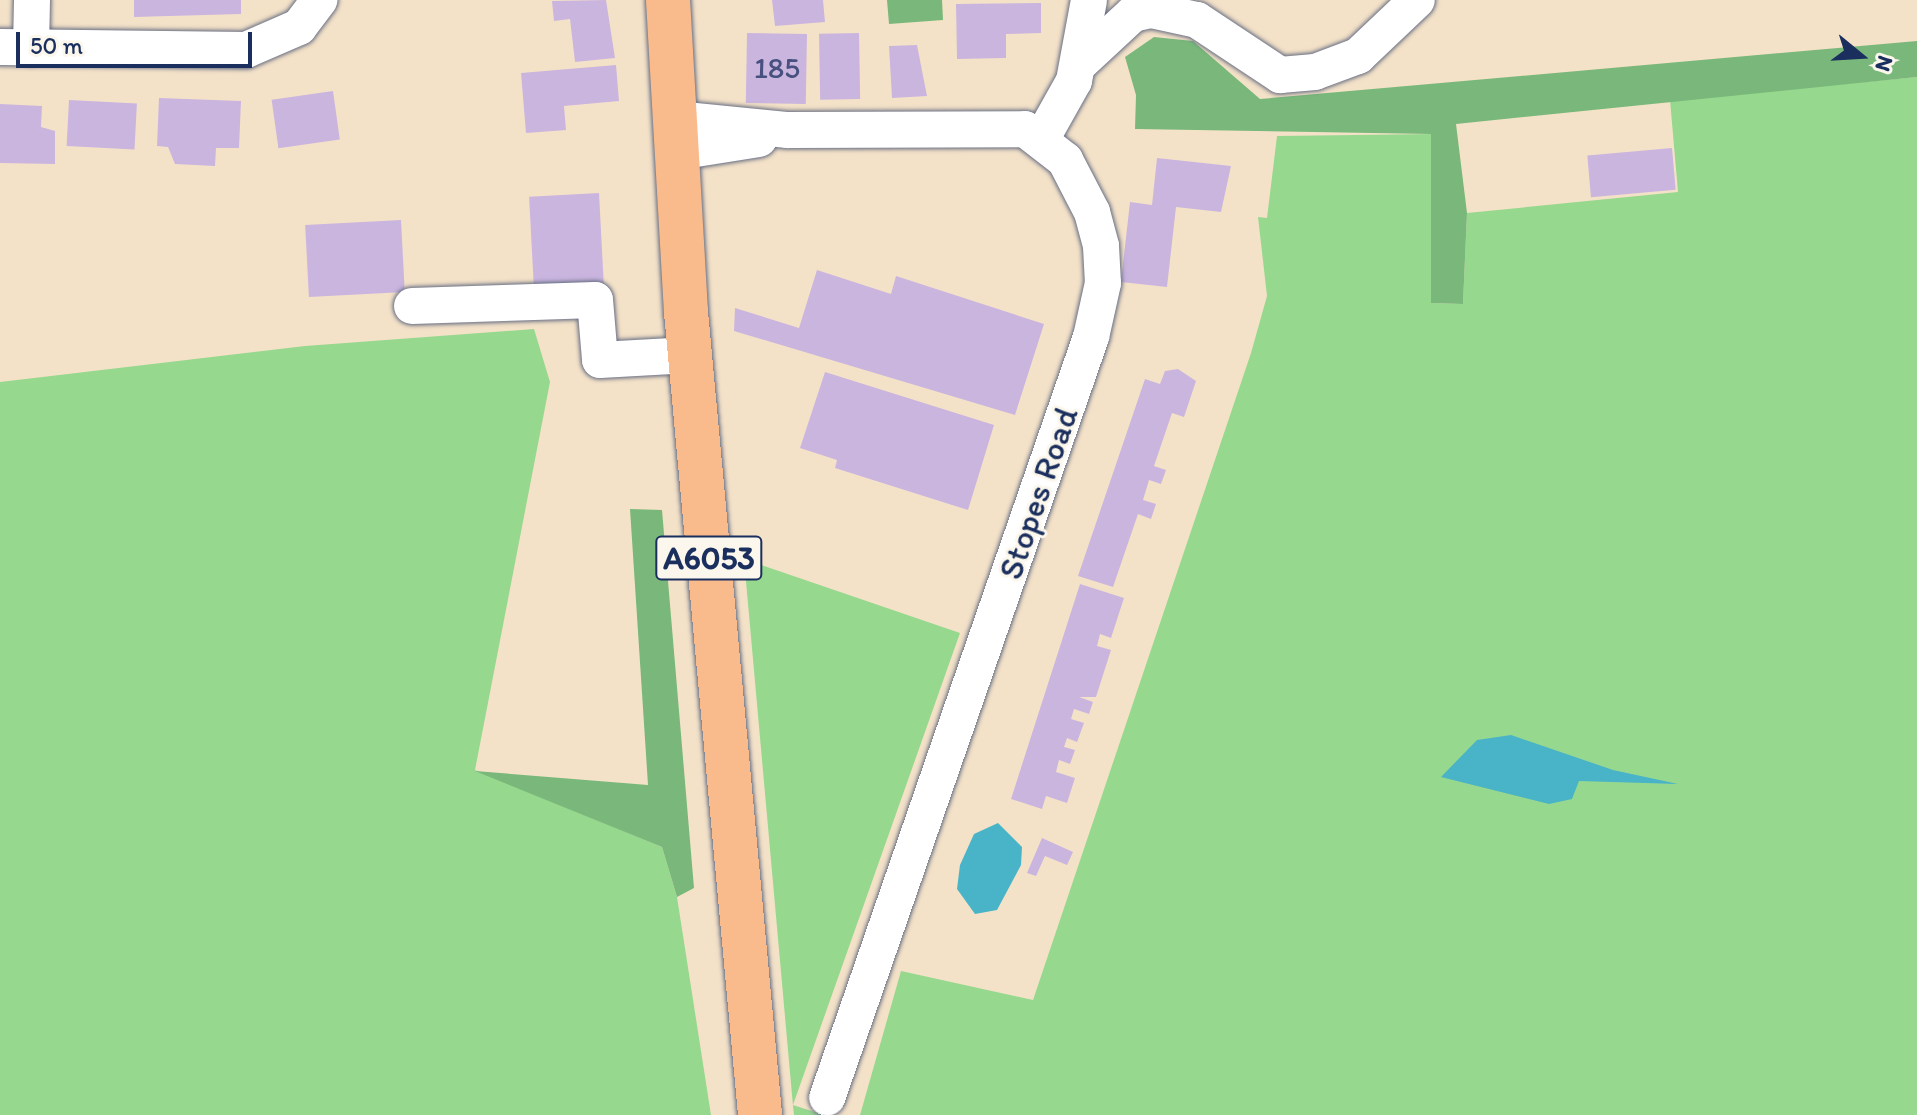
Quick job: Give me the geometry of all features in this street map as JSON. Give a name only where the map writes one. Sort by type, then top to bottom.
[{"type":"main road","name":"A6053","points":[[668,0],[690,355],[760,1115]]},
{"type":"street","points":[[32,0],[15,47],[246,50],[299,27],[319,0]]},
{"type":"street","points":[[1042,138],[1080,63],[1089,0]]},
{"type":"street","points":[[1080,63],[1133,14],[1151,10],[1197,20],[1280,75],[1315,72],[1358,56],[1417,0]]},
{"type":"street","name":"Stopes Road","points":[[676,135],[1006,124],[1042,138],[1065,160],[1095,223],[1103,283],[1091,337],[827,1098]]},
{"type":"street","points":[[412,306],[595,300],[600,360],[690,355]]},
{"type":"green space","points":[[887,0],[942,0],[943,20],[889,24]]},
{"type":"green space","points":[[1154,37],[1193,41],[1260,99],[1917,41],[1917,77],[1456,124],[1467,213],[1463,304],[1431,303],[1431,134],[1135,129],[1136,95],[1125,57]]},
{"type":"green space","points":[[1917,77],[1917,1115],[860,1115],[901,971],[1033,1000],[1251,353],[1267,296],[1258,217],[1267,218],[1277,136],[1431,134],[1431,303],[1463,304],[1467,213],[1678,192],[1670,100]]},
{"type":"green space","points":[[534,329],[550,382],[475,770],[662,847],[677,897],[711,1115],[0,1115],[0,382],[305,346]]},
{"type":"green space","points":[[630,509],[662,510],[694,888],[677,897],[662,847],[475,771],[648,785]]},
{"type":"green space","points":[[744,559],[960,633],[793,1105],[824,1115],[794,1115],[793,1106]]},
{"type":"water","points":[[1511,735],[1613,770],[1678,784],[1579,781],[1572,799],[1549,804],[1441,777],[1477,740]]},
{"type":"water","points":[[998,823],[1022,847],[1021,865],[997,910],[975,914],[957,889],[960,865],[974,834]]},
{"type":"building","points":[[134,0],[241,0],[241,14],[134,17]]},
{"type":"building","points":[[606,0],[615,58],[575,62],[570,19],[554,21],[552,1]]},
{"type":"building","points":[[772,0],[823,0],[825,22],[775,26]]},
{"type":"building","points":[[1041,3],[1041,33],[1006,34],[1006,58],[957,59],[956,4]]},
{"type":"building","points":[[747,33],[807,34],[806,104],[746,103]]},
{"type":"building","points":[[859,33],[860,99],[820,100],[819,34]]},
{"type":"building","points":[[917,45],[927,96],[892,98],[889,46]]},
{"type":"building","points":[[616,65],[619,101],[564,106],[566,130],[526,133],[521,73]]},
{"type":"building","points":[[333,91],[340,140],[278,148],[272,100]]},
{"type":"building","points":[[159,98],[241,101],[239,148],[216,148],[215,166],[175,164],[168,147],[157,146]]},
{"type":"building","points":[[69,100],[137,104],[134,149],[67,146]]},
{"type":"building","points":[[0,104],[42,106],[41,127],[55,131],[55,164],[0,163]]},
{"type":"building","points":[[1672,148],[1676,190],[1591,197],[1587,155]]},
{"type":"building","points":[[1157,158],[1231,166],[1221,212],[1176,207],[1167,287],[1121,282],[1130,202],[1152,205]]},
{"type":"building","points":[[599,193],[604,285],[534,289],[529,197]]},
{"type":"building","points":[[401,220],[405,292],[309,297],[305,225]]},
{"type":"building","points":[[817,270],[891,294],[896,276],[1044,324],[1015,415],[734,331],[735,308],[799,328]]},
{"type":"building","points":[[1178,369],[1196,381],[1184,417],[1172,413],[1154,466],[1166,470],[1161,484],[1149,480],[1143,500],[1156,504],[1151,519],[1138,514],[1113,587],[1078,576],[1145,379],[1160,384],[1165,371]]},
{"type":"building","points":[[825,372],[994,425],[968,510],[835,468],[837,460],[800,448]]},
{"type":"building","points":[[1080,584],[1124,598],[1111,638],[1100,634],[1097,646],[1111,650],[1096,697],[1079,697],[1093,702],[1089,714],[1074,709],[1071,719],[1084,723],[1077,742],[1067,738],[1064,747],[1075,750],[1070,764],[1059,760],[1056,772],[1075,778],[1067,803],[1046,796],[1042,809],[1011,799]]},
{"type":"building","points":[[1042,838],[1073,852],[1067,865],[1045,856],[1036,876],[1027,873]]}]
